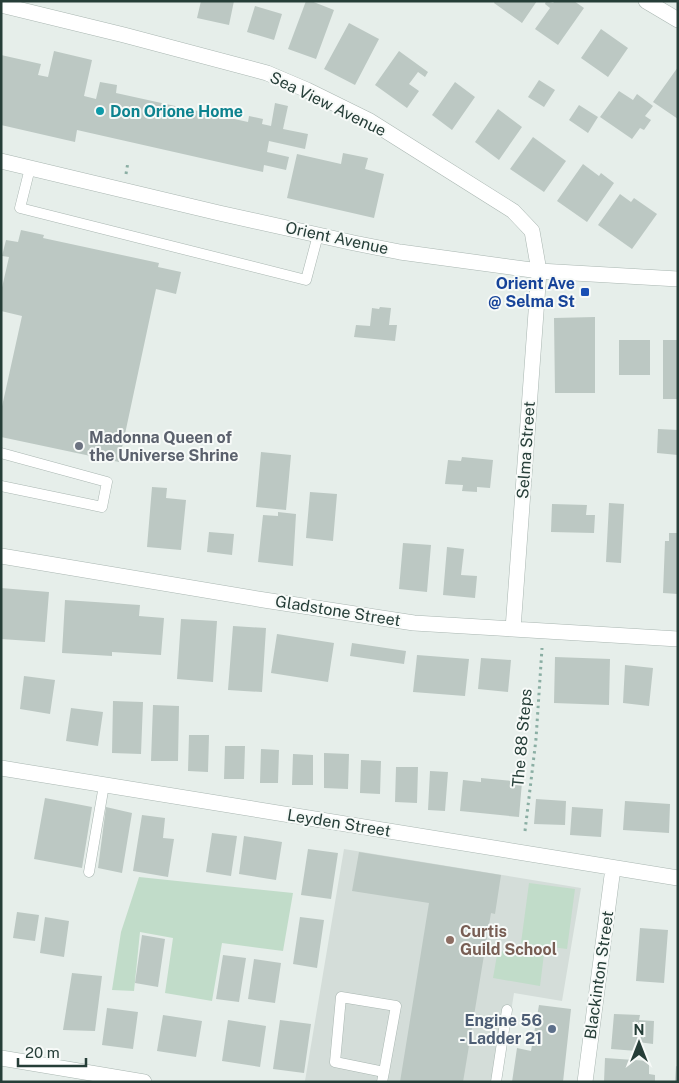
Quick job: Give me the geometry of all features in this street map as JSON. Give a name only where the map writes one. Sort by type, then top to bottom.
[{"type":"street","points":[[646,1],[678,20]]},
{"type":"street","name":"Sea View Avenue","points":[[1,5],[124,35],[266,73],[316,94],[370,121],[512,211],[532,231],[539,271]]},
{"type":"street","name":"Orient Avenue","points":[[1,161],[318,235],[400,252],[539,271],[678,280]]},
{"type":"street","name":"Selma Street","points":[[513,629],[539,271]]},
{"type":"street","name":"Gladstone Street","points":[[1,556],[414,623],[678,639]]},
{"type":"street","name":"Leyden Street","points":[[1,768],[678,878]]},
{"type":"street","name":"Blackinton Street","points":[[585,1082],[614,868]]},
{"type":"street","points":[[1,1058],[66,1075],[144,1082]]},
{"type":"lane","points":[[30,168],[20,208],[306,280],[318,235]]},
{"type":"lane","points":[[1,453],[106,482],[102,507],[1,486]]},
{"type":"lane","points":[[89,872],[104,785]]},
{"type":"lane","points":[[341,997],[396,1006],[383,1077],[335,1062],[341,997]]},
{"type":"lane","points":[[496,1082],[507,1010]]},
{"type":"path","name":"The 88 Steps","points":[[525,831],[536,739],[542,647]]},
{"type":"shaded area","name":"Curtis Guild School","points":[[344,849],[581,888],[562,1001],[514,993],[500,1082],[305,1081]]},
{"type":"green space","points":[[139,877],[293,893],[283,951],[222,943],[212,1001],[165,993],[173,938],[140,932],[134,991],[112,990],[121,932]]},
{"type":"green space","points":[[529,883],[575,889],[567,949],[521,943]]},
{"type":"green space","points":[[506,949],[544,954],[540,986],[493,978],[497,955]]},
{"type":"building","points":[[201,1],[234,1],[229,25],[197,18]]},
{"type":"building","points":[[306,1],[311,1],[334,10],[316,59],[288,49]]},
{"type":"building","points":[[495,1],[537,1],[522,23],[494,3]]},
{"type":"building","points":[[546,1],[553,3],[555,1],[574,1],[584,8],[558,45],[535,29],[550,8],[545,4]]},
{"type":"building","points":[[255,6],[282,14],[274,40],[247,32]]},
{"type":"building","points":[[349,23],[379,39],[355,85],[324,69]]},
{"type":"building","points":[[601,29],[628,48],[608,77],[581,58]]},
{"type":"building","name":"Don Orione Home","points":[[54,51],[92,60],[84,96],[96,99],[100,82],[117,85],[116,93],[248,122],[249,116],[263,119],[262,124],[271,126],[275,103],[288,106],[283,129],[308,134],[305,149],[269,141],[267,152],[289,157],[286,170],[264,165],[263,172],[77,130],[75,142],[1,125],[1,55],[41,64],[38,75],[48,77]]},
{"type":"building","points":[[399,51],[428,72],[425,77],[418,72],[409,84],[419,91],[407,108],[375,85]]},
{"type":"building","points":[[678,67],[678,119],[653,102]]},
{"type":"building","points":[[539,80],[555,90],[544,107],[528,97]]},
{"type":"building","points":[[455,82],[475,97],[452,130],[432,115]]},
{"type":"building","points":[[619,91],[633,100],[637,94],[653,106],[645,116],[651,120],[644,130],[640,128],[632,139],[600,117]]},
{"type":"building","points":[[579,105],[598,117],[588,133],[569,120]]},
{"type":"building","points":[[498,109],[522,127],[499,160],[475,142]]},
{"type":"building","points":[[533,137],[566,161],[544,192],[510,169]]},
{"type":"building","points":[[343,153],[368,158],[365,169],[384,174],[374,218],[287,198],[297,154],[341,164]]},
{"type":"building","points":[[583,164],[599,176],[601,173],[614,183],[587,222],[557,201]]},
{"type":"building","points":[[620,194],[631,202],[634,198],[657,214],[632,249],[598,225]]},
{"type":"building","name":"Madonna Queen of the Universe Shrine","points":[[21,230],[44,235],[43,238],[159,263],[158,267],[181,272],[176,294],[156,289],[119,462],[1,437],[1,411],[22,316],[1,311],[1,292],[9,257],[2,256],[6,240],[18,242]]},
{"type":"building","points":[[380,307],[391,308],[389,325],[397,325],[395,341],[354,337],[356,325],[370,326],[372,308],[379,309]]},
{"type":"building","points":[[595,317],[595,393],[555,393],[554,318]]},
{"type":"building","points":[[619,340],[650,340],[650,375],[619,375]]},
{"type":"building","points":[[663,340],[678,340],[678,399],[663,399]]},
{"type":"building","points":[[658,429],[678,430],[678,455],[657,453]]},
{"type":"building","points":[[261,452],[291,455],[286,510],[256,507]]},
{"type":"building","points":[[462,457],[493,460],[490,488],[477,487],[477,492],[462,491],[463,485],[445,484],[448,460],[461,461]]},
{"type":"building","points":[[152,487],[167,488],[166,498],[186,500],[181,550],[147,547]]},
{"type":"building","points":[[310,492],[337,494],[333,541],[306,538]]},
{"type":"building","points":[[609,503],[624,504],[621,563],[606,562]]},
{"type":"building","points":[[552,504],[587,505],[586,515],[595,515],[594,533],[551,532]]},
{"type":"building","points":[[278,512],[296,514],[293,566],[258,562],[263,515],[278,516]]},
{"type":"building","points":[[209,532],[234,534],[232,555],[207,552]]},
{"type":"building","points":[[669,533],[678,533],[678,594],[663,593],[665,541],[669,541]]},
{"type":"building","points":[[403,543],[431,545],[427,592],[399,589]]},
{"type":"building","points":[[447,547],[464,549],[461,575],[477,576],[475,598],[443,595]]},
{"type":"building","points":[[1,588],[49,592],[45,642],[1,639]]},
{"type":"building","points":[[65,600],[140,605],[139,616],[164,618],[161,655],[112,652],[112,656],[62,653]]},
{"type":"building","points":[[181,619],[217,621],[213,682],[177,679]]},
{"type":"building","points":[[233,626],[266,628],[262,692],[228,690]]},
{"type":"building","points":[[277,634],[334,643],[328,682],[271,673]]},
{"type":"building","points":[[352,643],[406,651],[404,664],[350,656]]},
{"type":"building","points":[[417,655],[469,659],[465,696],[413,692]]},
{"type":"building","points":[[555,657],[610,659],[609,705],[554,703]]},
{"type":"building","points":[[481,658],[511,660],[508,692],[478,689]]},
{"type":"building","points":[[625,665],[653,668],[649,706],[623,703]]},
{"type":"building","points":[[24,676],[55,680],[50,714],[20,709]]},
{"type":"building","points":[[113,701],[143,702],[141,754],[112,753]]},
{"type":"building","points":[[153,705],[179,706],[178,761],[151,761]]},
{"type":"building","points":[[71,708],[103,712],[98,746],[66,741]]},
{"type":"building","points":[[189,735],[209,735],[208,772],[188,771]]},
{"type":"building","points":[[225,746],[245,746],[244,779],[224,779]]},
{"type":"building","points":[[261,749],[279,750],[278,783],[260,783]]},
{"type":"building","points":[[324,753],[349,754],[348,789],[324,788]]},
{"type":"building","points":[[293,754],[313,755],[313,785],[292,785]]},
{"type":"building","points":[[361,760],[381,761],[380,794],[360,793]]},
{"type":"building","points":[[396,767],[418,767],[417,803],[395,802]]},
{"type":"building","points":[[430,771],[448,772],[445,811],[428,810]]},
{"type":"building","points":[[481,778],[522,782],[519,817],[460,811],[463,780],[481,782]]},
{"type":"building","points":[[45,798],[92,807],[82,868],[34,859]]},
{"type":"building","points":[[536,799],[566,801],[565,825],[534,824]]},
{"type":"building","points":[[625,801],[670,804],[669,833],[623,830]]},
{"type":"building","points":[[106,807],[132,813],[122,873],[98,868]]},
{"type":"building","points":[[572,807],[603,809],[601,837],[570,835]]},
{"type":"building","points":[[142,815],[165,818],[163,838],[174,839],[168,877],[133,871]]},
{"type":"building","points":[[212,833],[237,836],[231,876],[206,872]]},
{"type":"building","points":[[244,836],[282,842],[276,880],[239,874]]},
{"type":"building","points":[[308,849],[338,853],[331,899],[301,895]]},
{"type":"building","points":[[359,852],[501,875],[495,914],[491,913],[463,1082],[400,1082],[429,903],[352,891]]},
{"type":"building","points":[[17,912],[39,915],[35,941],[13,938]]},
{"type":"building","points":[[45,917],[69,921],[64,957],[40,953]]},
{"type":"building","points":[[300,917],[324,920],[317,968],[293,964]]},
{"type":"building","points":[[640,928],[668,930],[664,983],[636,981]]},
{"type":"building","points":[[142,935],[165,939],[158,987],[135,983]]},
{"type":"building","points":[[223,955],[246,958],[239,1002],[216,999]]},
{"type":"building","points":[[254,959],[281,963],[275,1003],[248,999]]},
{"type":"building","points":[[72,973],[102,976],[95,1031],[63,1030]]},
{"type":"building","name":"Engine 56 - Ladder 21","points":[[539,1005],[571,1009],[563,1082],[512,1082],[517,1048],[531,1051]]},
{"type":"building","points":[[107,1008],[138,1012],[133,1049],[102,1045]]},
{"type":"building","points":[[614,1014],[640,1015],[639,1020],[654,1021],[653,1044],[638,1042],[637,1051],[611,1049]]},
{"type":"building","points":[[163,1015],[202,1021],[196,1057],[157,1051]]},
{"type":"building","points":[[228,1020],[266,1026],[260,1067],[222,1061]]},
{"type":"building","points":[[280,1020],[311,1024],[304,1073],[273,1069]]},
{"type":"building","points":[[605,1058],[649,1061],[649,1074],[655,1075],[655,1082],[604,1082]]},
{"type":"building","points":[[676,1066],[678,1067],[678,1082],[675,1082]]},
{"type":"place","name":"Don Orione Home","points":[[100,111]]},
{"type":"place","name":"Orient Ave @ Selma St","points":[[585,292]]},
{"type":"place","name":"Madonna Queen of the Universe Shrine","points":[[79,446]]},
{"type":"place","name":"Curtis Guild School","points":[[450,940]]},
{"type":"place","name":"Engine 56 - Ladder 21","points":[[552,1029]]}]
